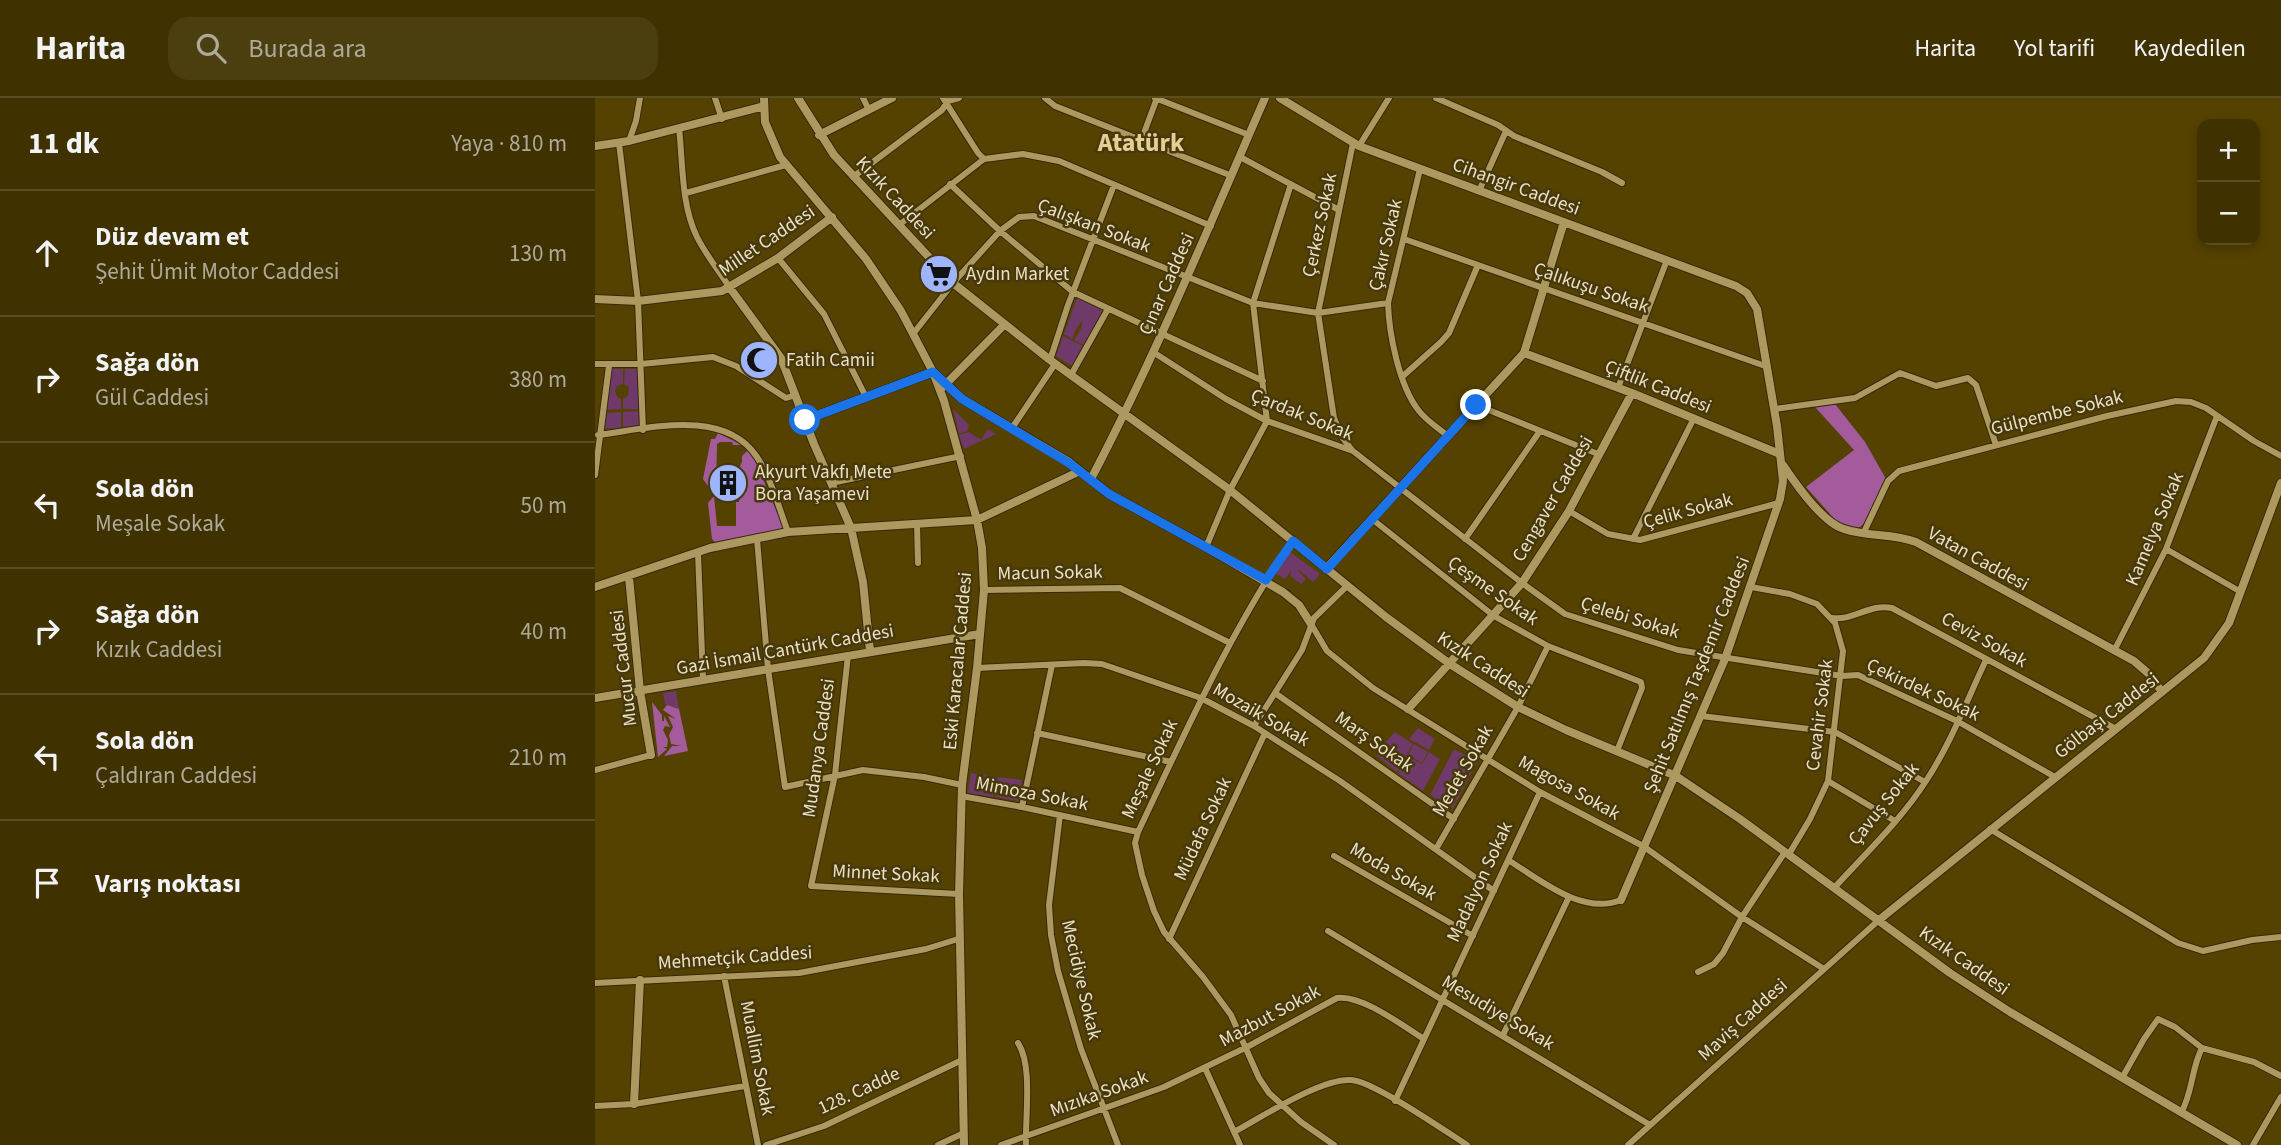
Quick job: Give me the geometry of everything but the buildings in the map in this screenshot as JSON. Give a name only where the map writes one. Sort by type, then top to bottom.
[{"type":"street","points":[[629,141],[636,121],[639,98]]},
{"type":"street","points":[[715,98],[722,119]]},
{"type":"street","name":"Kızık Caddesi","points":[[797,98],[819,135],[853,177],[953,283],[1053,362],[1230,491],[1347,586],[1450,664],[1518,708],[1676,775],[1835,887],[1950,973],[2010,1012],[2237,1145]]},
{"type":"street","points":[[863,98],[869,110]]},
{"type":"street","points":[[819,135],[892,98]]},
{"type":"street","points":[[945,101],[959,98]]},
{"type":"street","points":[[1045,98],[1055,106],[1232,176]]},
{"type":"street","points":[[1141,141],[1157,98],[1249,135]]},
{"type":"street","name":"Çınar Caddesi","points":[[1091,479],[1126,413],[1265,98]]},
{"type":"street","name":"Cihangir Caddesi","points":[[1280,98],[1356,145],[1736,286],[1747,293]]},
{"type":"street","points":[[1356,145],[1389,98]]},
{"type":"street","points":[[1436,98],[1498,125],[1514,136],[1602,172],[1622,184]]},
{"type":"street","points":[[945,101],[984,159]]},
{"type":"street","points":[[853,177],[942,110],[945,101]]},
{"type":"street","points":[[595,146],[629,141],[722,119],[764,102]]},
{"type":"street","name":"Eski Karacalar Caddesi","points":[[764,102],[769,135],[786,165],[832,217],[883,284],[942,387],[977,520],[984,590],[961,796],[958,894],[964,1145]]},
{"type":"street","points":[[679,128],[688,209],[697,236],[730,288],[774,346],[851,528],[865,593],[870,651]]},
{"type":"street","points":[[1479,191],[1506,131]]},
{"type":"street","points":[[619,143],[638,302],[643,430]]},
{"type":"street","name":"Çerkez Sokak","points":[[1318,313],[1339,210],[1356,145]]},
{"type":"street","points":[[899,225],[984,159],[1023,155],[1059,161],[1210,226]]},
{"type":"street","points":[[1240,157],[1339,210]]},
{"type":"street","points":[[686,193],[786,165]]},
{"type":"street","name":"Çakır Sokak","points":[[1420,169],[1388,303],[1391,331],[1409,395],[1421,413],[1448,436]]},
{"type":"street","points":[[950,184],[1000,231],[1073,292],[1263,381]]},
{"type":"street","points":[[1206,547],[1230,491],[1267,421],[1253,303],[1291,184]]},
{"type":"street","points":[[1012,428],[1053,362],[1073,292],[1114,185]]},
{"type":"street","name":"Çalışkan Sokak","points":[[913,334],[953,283],[1000,231],[1019,217],[1034,216],[1253,303],[1318,313],[1388,303]]},
{"type":"street","name":"Millet Caddesi","points":[[595,299],[638,302],[713,293],[730,288],[778,258],[832,217]]},
{"type":"street","points":[[1327,569],[1524,353],[1564,222]]},
{"type":"street","name":"Çalıkuşu Sokak","points":[[1404,239],[1768,367]]},
{"type":"street","points":[[778,258],[824,314],[866,397]]},
{"type":"street","points":[[1618,388],[1667,260]]},
{"type":"street","points":[[1403,376],[1449,333],[1478,265]]},
{"type":"street","name":"Şehit Satılmış Taşdemir Caddesi","points":[[1621,900],[1725,659],[1779,503],[1783,481],[1775,409],[1757,309],[1747,293]]},
{"type":"street","points":[[1071,375],[1108,309]]},
{"type":"street","points":[[1318,313],[1334,418],[1342,437],[1353,451]]},
{"type":"street","points":[[1004,325],[942,387],[1080,471],[1122,502],[1266,580],[1299,605],[1311,624]]},
{"type":"street","name":"Çardak Sokak","points":[[1153,352],[1226,399],[1267,421],[1353,451],[1400,489]]},
{"type":"street","name":"Çiftlik Caddesi","points":[[1524,353],[1694,418],[1780,458]]},
{"type":"street","points":[[595,364],[641,364],[713,356],[736,366],[786,398],[796,396]]},
{"type":"street","points":[[595,475],[598,435],[609,366]]},
{"type":"street","points":[[805,420],[933,372]]},
{"type":"street","points":[[1775,409],[1855,398],[1900,373],[1936,386],[1964,378],[1973,381],[1996,445]]},
{"type":"street","name":"Cengaver Caddesi","points":[[1408,709],[1522,583],[1569,511],[1632,393]]},
{"type":"street","name":"Gülpembe Sokak","points":[[1864,532],[1893,474],[1908,467],[2176,401],[2191,401],[2281,456]]},
{"type":"street","points":[[1476,405],[1598,454]]},
{"type":"street","name":"Kamelya Sokak","points":[[2114,650],[2166,549],[2217,416]]},
{"type":"street","points":[[1633,539],[1694,418]]},
{"type":"street","points":[[598,435],[694,424],[711,427],[742,442],[759,461],[788,532]]},
{"type":"street","points":[[1465,539],[1541,431]]},
{"type":"street","points":[[831,483],[961,456]]},
{"type":"street","name":"Vatan Caddesi","points":[[1780,458],[1804,492],[1832,522],[1846,530],[1899,536],[1916,542],[2114,650],[2141,667],[2162,692]]},
{"type":"street","points":[[595,587],[698,553],[788,532],[977,520],[1080,471]]},
{"type":"street","name":"Gölbaşı Caddesi","points":[[1879,920],[2210,652],[2226,629],[2281,483]]},
{"type":"street","name":"Çelebi Sokak","points":[[1400,489],[1554,607],[1584,621],[1678,650],[1725,659]]},
{"type":"street","name":"Çelik Sokak","points":[[1569,511],[1608,534],[1640,540],[1779,503]]},
{"type":"street","name":"Çeşme Sokak","points":[[1372,519],[1494,616],[1548,646],[1638,680],[1642,688],[1617,751]]},
{"type":"street","points":[[917,524],[918,563]]},
{"type":"street","points":[[757,538],[768,669],[785,787],[835,775],[873,771],[962,785]]},
{"type":"street","name":"Meşale Sokak","points":[[1293,541],[1266,580],[1201,698],[1137,832],[1135,843],[1154,911],[1169,939],[1221,1000],[1247,1047],[1264,1087],[1310,1130],[1334,1145]]},
{"type":"street","points":[[2166,549],[2241,592]]},
{"type":"street","points":[[698,553],[703,680]]},
{"type":"street","name":"Mucur Caddesi","points":[[629,577],[640,691],[652,755]]},
{"type":"street","points":[[1254,726],[1302,650],[1317,614],[1347,586]]},
{"type":"street","points":[[1751,587],[1810,600],[1832,618]]},
{"type":"street","name":"Macun Sokak","points":[[984,590],[1119,588],[1230,643]]},
{"type":"street","name":"Ceviz Sokak","points":[[1832,618],[1845,619],[1880,606],[1892,608],[2116,729]]},
{"type":"street","name":"Cevahir Sokak","points":[[1698,972],[1718,959],[1742,917],[1810,819],[1828,781],[1843,651],[1832,618]]},
{"type":"street","name":"Magosa Sokak","points":[[1311,624],[1318,639],[1332,657],[1359,678],[1540,792],[1643,846],[1742,917],[1823,969]]},
{"type":"street","name":"Gazi İsmail Cantürk Caddesi","points":[[595,698],[980,634]]},
{"type":"street","name":"Medet Sokak","points":[[1436,849],[1518,708],[1548,646]]},
{"type":"street","name":"Mudanya Caddesi","points":[[811,886],[835,775],[848,655]]},
{"type":"street","name":"Çekirdek Sokak","points":[[1725,659],[1842,676],[1858,675],[1957,721],[2055,777]]},
{"type":"street","name":"Çavuş Sokak","points":[[1835,887],[1895,821],[1925,782],[1986,660]]},
{"type":"street","points":[[1022,807],[1052,664]]},
{"type":"street","name":"Mozaik Sokak","points":[[977,668],[1102,664],[1201,698],[1254,726],[1340,781],[1494,891]]},
{"type":"street","name":"Marş Sokak","points":[[1275,693],[1454,819]]},
{"type":"street","points":[[1702,716],[1835,732],[1925,782]]},
{"type":"street","points":[[1037,733],[1171,762]]},
{"type":"street","name":"Müdafa Sokak","points":[[1169,939],[1265,733]]},
{"type":"street","points":[[595,770],[652,755]]},
{"type":"street","points":[[1828,781],[1895,821]]},
{"type":"street","name":"Madalyon Sokak","points":[[1395,1101],[1540,792]]},
{"type":"street","name":"Mimoza Sokak","points":[[961,796],[1137,832]]},
{"type":"street","name":"Mecidiye Sokak","points":[[1060,815],[1049,905],[1051,935],[1080,1049],[1118,1145]]},
{"type":"street","points":[[1990,829],[2178,943],[2203,951],[2252,940],[2281,937]]},
{"type":"street","name":"Moda Sokak","points":[[1333,856],[1473,936]]},
{"type":"street","points":[[1508,860],[1569,897],[1604,904],[1621,900]]},
{"type":"street","name":"Minnet Sokak","points":[[811,886],[958,894]]},
{"type":"street","points":[[1503,1035],[1569,897]]},
{"type":"street","name":"Maviş Caddesi","points":[[1628,1145],[1879,920]]},
{"type":"street","name":"Mesudiye Sokak","points":[[1328,931],[1650,1125]]},
{"type":"street","name":"Mehmetçik Caddesi","points":[[595,983],[799,973],[926,949],[958,939]]},
{"type":"street","name":"Muallim Sokak","points":[[725,976],[758,1145]]},
{"type":"street","points":[[634,1104],[640,980]]},
{"type":"street","name":"Mazbut Sokak","points":[[1205,1068],[1320,1005],[1343,997],[1358,1000],[1424,1039]]},
{"type":"street","points":[[2122,1078],[2158,1019],[2175,1027],[2202,1048],[2255,1062],[2281,1076]]},
{"type":"street","points":[[1018,1042],[1024,1052],[1026,1070],[1026,1145]]},
{"type":"street","points":[[2181,1113],[2189,1100],[2198,1055],[2202,1048]]},
{"type":"street","name":"128. Cadde","points":[[766,1145],[824,1126],[962,1060]]},
{"type":"street","points":[[1205,1068],[1240,1145]]},
{"type":"street","name":"Mızıka Sokak","points":[[1001,1145],[1164,1087],[1205,1068]]},
{"type":"street","points":[[1234,1132],[1320,1087],[1347,1080],[1364,1083],[1468,1145]]},
{"type":"street","points":[[595,1107],[634,1104],[745,1086]]},
{"type":"street","points":[[2253,1145],[2281,1097]]},
{"type":"street","points":[[938,1145],[964,1133]]},
{"type":"shaded area","points":[[1077,298],[1103,311],[1084,345],[1074,340],[1083,320],[1072,339],[1064,334]]},
{"type":"shaded area","points":[[1063,336],[1083,346],[1072,366],[1056,356]]},
{"type":"shaded area","points":[[612,369],[623,369],[623,384],[617,386],[615,391],[621,399],[621,409],[606,410]]},
{"type":"shaded area","points":[[625,369],[638,369],[640,409],[623,409],[623,399],[628,396],[629,387],[624,384]]},
{"type":"shaded area","points":[[1835,404],[1865,442],[1886,479],[1869,520],[1857,529],[1838,523],[1806,487],[1854,450],[1815,407]]},
{"type":"shaded area","points":[[953,409],[969,425],[967,431],[959,434]]},
{"type":"shaded area","points":[[640,411],[640,427],[623,429],[623,412]]},
{"type":"shaded area","points":[[621,412],[621,429],[604,428],[606,413]]},
{"type":"shaded area","points":[[988,429],[996,434],[964,449],[959,435],[969,432],[981,440]]},
{"type":"shaded area","points":[[718,433],[742,445],[733,445],[732,442],[717,444],[716,489],[708,486],[703,479],[711,439],[715,439]]},
{"type":"shaded area","points":[[748,450],[755,460],[784,529],[715,542],[712,539],[708,503],[714,496],[717,526],[736,526],[736,502],[739,502],[742,494],[739,468],[742,456]]},
{"type":"shaded area","points":[[1290,552],[1320,574],[1313,582],[1299,570],[1306,579],[1301,584],[1290,576],[1291,571],[1285,579],[1275,573]]},
{"type":"shaded area","points":[[676,691],[679,709],[665,704],[663,693]]},
{"type":"shaded area","points":[[652,702],[662,715],[662,721],[664,716],[670,727],[665,726],[663,730],[668,740],[667,747],[663,747],[667,749],[658,757]]},
{"type":"shaded area","points":[[667,705],[679,709],[688,751],[664,756],[672,746],[681,746],[671,744],[669,735],[673,727],[668,716],[676,719],[663,710]]},
{"type":"shaded area","points":[[1418,728],[1435,739],[1429,750],[1409,739]]},
{"type":"shaded area","points":[[1395,732],[1413,744],[1397,772],[1377,756],[1377,752]]},
{"type":"shaded area","points":[[1414,744],[1428,752],[1422,763],[1408,755]]},
{"type":"shaded area","points":[[1454,749],[1477,762],[1453,808],[1430,795]]},
{"type":"shaded area","points":[[1429,752],[1440,759],[1423,791],[1398,773],[1407,756],[1422,764]]},
{"type":"shaded area","points":[[971,773],[996,777],[993,797],[968,793]]},
{"type":"shaded area","points":[[998,777],[1022,780],[1019,801],[995,797]]},
{"type":"place","name":"Aydın Market","points":[[939,274]]},
{"type":"place","name":"Fatih Camii","points":[[759,360]]},
{"type":"place","name":"Akyurt Vakfı Mete Bora Yaşamevi","points":[[728,483]]},
{"type":"district","name":"Atatürk","points":[[1141,142]]},
{"type":"route","points":[[805,420],[933,372],[962,399],[1069,463],[1109,494],[1266,580],[1293,541],[1327,569],[1476,405]]}]
